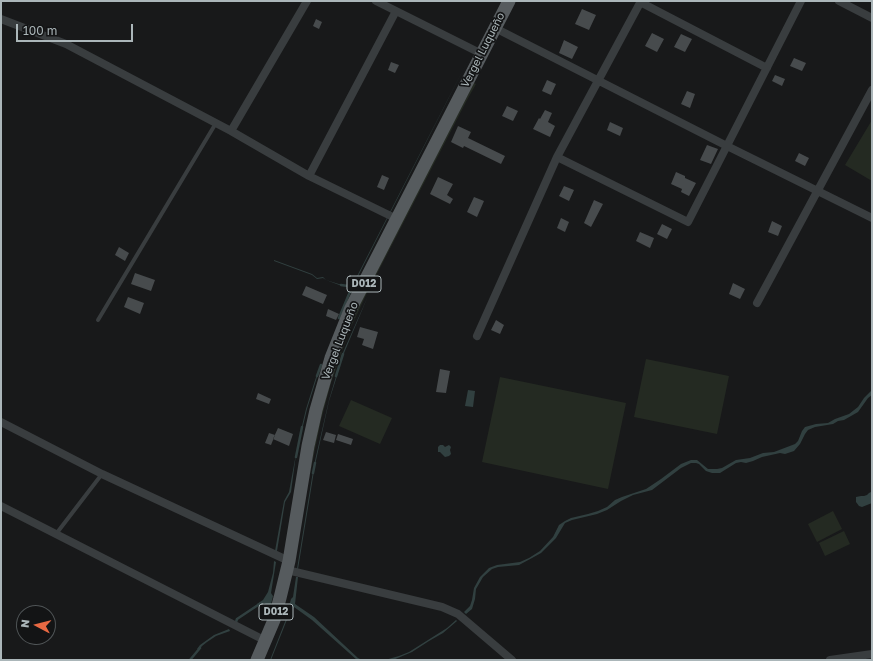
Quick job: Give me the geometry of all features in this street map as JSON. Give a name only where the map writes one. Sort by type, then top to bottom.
[{"type":"main road","name":"Vergel Luqueño","points":[[257,660],[266,641],[280,598],[288,565],[308,446],[329,364],[351,308],[391,216],[482,54],[509,1]]},
{"type":"street","points":[[232,131],[307,1]]},
{"type":"street","points":[[376,1],[482,54]]},
{"type":"street","points":[[477,336],[557,157],[641,1],[767,68]]},
{"type":"street","points":[[557,157],[688,222],[801,1]]},
{"type":"street","points":[[839,1],[872,18]]},
{"type":"street","points":[[308,176],[396,11]]},
{"type":"street","points":[[1,19],[66,44],[232,131],[308,176],[391,216]]},
{"type":"street","points":[[495,28],[872,218]]},
{"type":"street","points":[[757,303],[872,90]]},
{"type":"street","points":[[1,422],[102,474],[288,565],[442,608],[458,614],[512,660]]},
{"type":"street","points":[[1,506],[266,641]]},
{"type":"street","points":[[830,660],[872,654]]},
{"type":"lane","points":[[98,320],[216,123]]},
{"type":"lane","points":[[56,534],[102,474]]},
{"type":"shaded area","points":[[468,60],[354,284],[353,284]]},
{"type":"shaded area","points":[[474,83],[476,84],[367,293],[352,325],[331,383],[321,420],[309,479],[319,419],[340,350],[365,292]]},
{"type":"shaded area","points":[[872,120],[872,181],[845,165]]},
{"type":"shaded area","points":[[274,260],[312,274],[317,278],[323,277],[326,280],[323,278],[317,279],[312,275]]},
{"type":"shaded area","points":[[368,296],[342,358],[341,357]]},
{"type":"shaded area","points":[[646,359],[729,376],[717,434],[634,417]]},
{"type":"shaded area","points":[[338,373],[329,401],[314,465],[329,400]]},
{"type":"shaded area","points":[[318,374],[301,430],[306,409]]},
{"type":"shaded area","points":[[500,377],[626,403],[608,489],[482,462]]},
{"type":"shaded area","points":[[468,390],[475,391],[473,407],[465,406]]},
{"type":"shaded area","points":[[872,390],[872,395],[858,412],[833,424],[815,427],[808,430],[794,451],[785,454],[780,453],[762,457],[746,463],[736,463],[720,473],[706,471],[699,464],[691,463],[681,468],[652,490],[633,495],[597,514],[565,523],[556,538],[541,553],[519,565],[492,569],[483,577],[476,589],[472,609],[466,614],[464,612],[470,606],[474,588],[480,577],[489,568],[497,565],[520,562],[529,558],[540,551],[553,537],[559,525],[565,521],[598,511],[607,507],[615,500],[646,489],[681,464],[691,460],[697,460],[708,469],[717,469],[722,468],[736,460],[750,458],[763,453],[774,452],[795,444],[805,427],[828,423],[849,414],[858,407]]},
{"type":"shaded area","points":[[351,400],[392,418],[380,444],[339,426]]},
{"type":"shaded area","points":[[440,445],[445,447],[449,445],[451,447],[451,454],[449,456],[445,457],[438,452],[438,447]]},
{"type":"shaded area","points":[[296,454],[291,492],[285,502],[277,551],[275,551],[284,501],[289,492]]},
{"type":"shaded area","points":[[313,471],[314,471],[297,569]]},
{"type":"shaded area","points":[[871,492],[872,503],[862,507],[859,506],[856,502],[856,497],[867,495]]},
{"type":"shaded area","points":[[833,511],[842,529],[817,542],[808,524]]},
{"type":"shaded area","points":[[844,531],[850,544],[825,556],[819,543]]},
{"type":"shaded area","points":[[274,561],[276,562],[271,593],[273,596],[271,604],[265,607],[265,603],[259,605],[257,604],[263,600],[268,592],[273,573]]},
{"type":"shaded area","points":[[296,577],[298,577],[295,604],[314,617],[362,660],[357,660],[312,620],[294,607],[290,612],[270,660],[290,609],[289,607],[293,597]]},
{"type":"shaded area","points":[[456,620],[457,621],[443,633],[412,652],[393,660],[385,660],[409,652],[447,628]]},
{"type":"shaded area","points":[[229,629],[230,631],[216,636],[199,650],[197,649],[214,635]]},
{"type":"building","points":[[582,9],[596,15],[589,30],[575,24]]},
{"type":"building","points":[[316,19],[322,22],[319,29],[313,26]]},
{"type":"building","points":[[652,33],[664,39],[657,52],[645,46]]},
{"type":"building","points":[[681,34],[692,39],[685,52],[674,47]]},
{"type":"building","points":[[564,40],[578,47],[572,59],[559,53]]},
{"type":"building","points":[[794,58],[806,63],[802,71],[790,66]]},
{"type":"building","points":[[391,62],[399,65],[395,73],[388,70]]},
{"type":"building","points":[[775,75],[785,79],[782,86],[772,81]]},
{"type":"building","points":[[547,80],[556,84],[551,95],[542,91]]},
{"type":"building","points":[[687,91],[695,94],[690,108],[681,104]]},
{"type":"building","points":[[507,106],[518,111],[513,121],[502,116]]},
{"type":"building","points":[[545,110],[552,113],[548,122],[555,126],[550,137],[533,129]]},
{"type":"building","points":[[610,122],[623,128],[620,136],[607,130]]},
{"type":"building","points":[[458,126],[471,132],[468,138],[505,156],[501,164],[464,146],[463,148],[451,142]]},
{"type":"building","points":[[707,145],[718,149],[711,164],[700,160]]},
{"type":"building","points":[[799,153],[809,158],[805,166],[795,161]]},
{"type":"building","points":[[676,172],[696,183],[689,196],[681,192],[682,189],[671,184]]},
{"type":"building","points":[[382,175],[389,178],[384,190],[377,187]]},
{"type":"building","points":[[438,177],[453,184],[447,195],[453,199],[450,204],[430,194]]},
{"type":"building","points":[[564,186],[574,190],[569,201],[559,196]]},
{"type":"building","points":[[474,197],[484,201],[477,217],[467,212]]},
{"type":"building","points":[[594,200],[603,204],[591,227],[584,223]]},
{"type":"building","points":[[561,218],[569,222],[565,232],[557,228]]},
{"type":"building","points":[[772,221],[782,226],[778,236],[768,232]]},
{"type":"building","points":[[662,224],[672,229],[667,239],[657,234]]},
{"type":"building","points":[[640,232],[654,238],[650,248],[636,241]]},
{"type":"building","points":[[119,247],[129,253],[125,261],[115,255]]},
{"type":"building","points":[[135,273],[155,280],[151,291],[131,284]]},
{"type":"building","points":[[733,283],[745,289],[740,299],[729,294]]},
{"type":"building","points":[[306,286],[327,295],[323,304],[302,295]]},
{"type":"building","points":[[128,297],[144,303],[140,314],[124,307]]},
{"type":"building","points":[[328,309],[339,314],[336,320],[326,316]]},
{"type":"building","points":[[496,320],[504,325],[500,334],[491,330]]},
{"type":"building","points":[[360,327],[378,332],[373,349],[362,345],[364,339],[357,337]]},
{"type":"building","points":[[440,369],[450,371],[446,393],[436,392]]},
{"type":"building","points":[[258,393],[271,399],[269,404],[256,399]]},
{"type":"building","points":[[278,428],[293,434],[289,446],[273,439]]},
{"type":"building","points":[[326,432],[336,435],[334,443],[323,440]]},
{"type":"building","points":[[269,433],[275,435],[271,445],[265,443]]},
{"type":"building","points":[[338,434],[353,439],[351,445],[336,440]]},
{"type":"waterway","points":[[339,318],[354,282]]},
{"type":"waterway","points":[[341,285],[348,286],[351,289]]},
{"type":"waterway","points":[[336,376],[343,354]]},
{"type":"waterway","points":[[317,376],[321,365]]},
{"type":"waterway","points":[[296,457],[302,427]]},
{"type":"waterway","points":[[313,473],[315,463]]},
{"type":"waterway","points":[[236,622],[237,619],[261,603]]},
{"type":"waterway","points":[[190,660],[200,648]]}]
